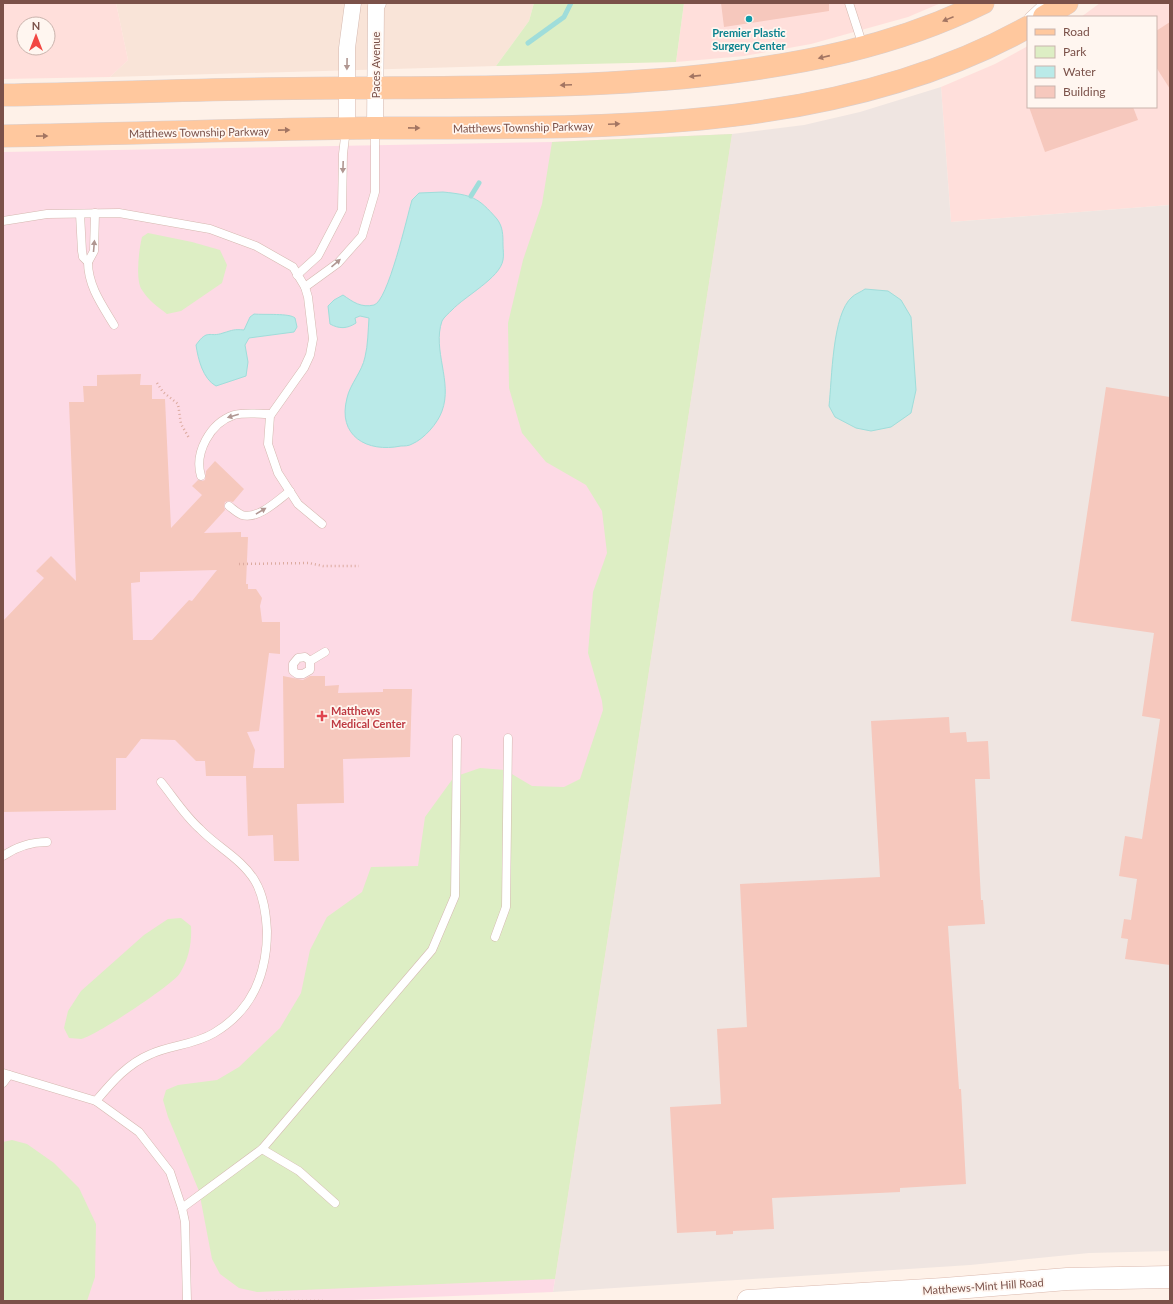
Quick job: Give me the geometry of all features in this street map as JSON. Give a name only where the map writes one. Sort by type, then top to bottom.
[{"type":"main road","points":[[3,95],[347,88],[509,87],[663,80],[756,70],[806,62],[864,48],[912,34],[983,3]]},
{"type":"main road","points":[[1046,16],[1067,3]]},
{"type":"main road","name":"Matthews Township Parkway","points":[[3,136],[374,128],[452,129],[579,126],[669,121],[756,112],[886,86],[941,66],[1027,27]]},
{"type":"main road","name":"Matthews-Mint Hill Road","points":[[748,1301],[944,1289],[1067,1279],[1170,1277]]},
{"type":"street","points":[[346,129],[348,48],[353,3]]},
{"type":"street","name":"Paces Avenue","points":[[374,128],[376,67],[374,37],[376,6],[378,3]]},
{"type":"lane","points":[[849,3],[864,48]]},
{"type":"lane","points":[[1029,16],[1044,3]]},
{"type":"lane","points":[[1008,36],[1027,18]]},
{"type":"lane","points":[[305,287],[338,263],[362,236],[375,192],[374,128]]},
{"type":"lane","points":[[297,275],[318,256],[342,210],[343,154],[346,129]]},
{"type":"lane","points":[[95,213],[94,251],[88,262],[88,274],[93,290],[114,325]]},
{"type":"lane","points":[[3,221],[47,214],[119,213],[210,229],[256,246],[293,267],[305,287],[313,339],[310,355],[304,368],[271,414],[268,425],[268,444],[278,473],[298,504],[322,524]]},
{"type":"lane","points":[[80,214],[82,251],[83,257],[88,262]]},
{"type":"lane","points":[[201,476],[198,468],[199,459],[205,440],[217,425],[225,418],[235,414],[271,414]]},
{"type":"lane","points":[[229,506],[240,514],[249,516],[257,514],[290,491]]},
{"type":"lane","points":[[310,661],[325,652]]},
{"type":"lane","points":[[495,937],[506,908],[508,738]]},
{"type":"lane","points":[[182,1208],[262,1150],[432,950],[455,896],[457,739]]},
{"type":"lane","points":[[96,1101],[121,1073],[137,1061],[151,1054],[196,1042],[214,1032],[231,1019],[253,994],[260,981],[265,965],[266,912],[255,881],[235,858],[199,829],[161,782]]},
{"type":"lane","points":[[3,856],[16,847],[38,842],[47,842]]},
{"type":"lane","points":[[3,1083],[6,1074],[96,1101],[139,1132],[170,1172],[182,1208],[184,1222],[187,1301]]},
{"type":"lane","points":[[262,1150],[299,1171],[335,1203]]},
{"type":"path","points":[[156,382],[163,392],[178,404],[181,424],[188,438]]},
{"type":"path","points":[[239,564],[309,563],[323,566],[359,566]]},
{"type":"path","points":[[266,1301],[323,1301]]},
{"type":"shaded area","points":[[3,3],[116,3],[128,60],[110,77],[3,79]]},
{"type":"shaded area","points":[[116,3],[534,3],[529,21],[496,66],[110,77],[128,60]]},
{"type":"shaded area","points":[[684,3],[941,3],[908,17],[811,44],[744,56],[676,62]]},
{"type":"shaded area","points":[[1100,3],[1170,3],[1170,205],[951,222],[941,87],[995,64],[1027,47],[1027,108],[1157,108],[1157,16],[1082,16]]},
{"type":"shaded area","points":[[941,87],[951,222],[1170,205],[1170,1251],[1089,1253],[970,1265],[553,1292],[732,134],[804,125],[860,112]]},
{"type":"shaded area","name":"Matthews Medical Center","points":[[732,134],[553,1292],[327,1301],[3,1301],[3,152],[552,142]]},
{"type":"green space","points":[[534,3],[684,3],[676,62],[496,66],[529,21]]},
{"type":"green space","points":[[732,134],[555,1279],[257,1292],[239,1288],[220,1274],[212,1259],[199,1191],[168,1117],[163,1100],[166,1090],[178,1085],[217,1080],[239,1067],[280,1028],[301,993],[310,950],[327,917],[362,892],[371,867],[418,866],[425,817],[454,777],[480,768],[505,770],[532,786],[564,787],[580,779],[603,710],[602,701],[588,653],[593,592],[607,553],[602,511],[586,485],[546,462],[522,433],[509,388],[508,323],[523,260],[542,204],[552,142]]},
{"type":"green space","points":[[148,233],[192,242],[220,250],[227,265],[222,283],[181,311],[167,314],[147,297],[140,285],[138,264],[140,249],[142,237]]},
{"type":"green space","points":[[181,918],[191,926],[191,938],[186,962],[175,979],[116,1020],[89,1036],[81,1039],[69,1038],[64,1028],[68,1011],[81,991],[144,935],[168,919]]},
{"type":"green space","points":[[12,1140],[27,1144],[54,1163],[79,1188],[96,1224],[95,1277],[87,1301],[3,1301],[3,1142]]},
{"type":"water","points":[[443,192],[461,194],[474,198],[485,206],[497,219],[502,231],[503,260],[496,273],[489,280],[458,305],[442,321],[439,343],[444,377],[445,400],[440,416],[434,425],[426,435],[417,442],[409,445],[389,448],[366,444],[351,432],[346,423],[345,411],[347,398],[365,357],[369,318],[360,316],[355,318],[356,323],[353,325],[343,328],[337,327],[330,324],[328,306],[334,300],[343,295],[361,305],[374,305],[379,300],[391,275],[412,200],[419,193]]},
{"type":"water","points":[[865,289],[888,291],[901,300],[911,317],[916,390],[911,413],[891,427],[871,431],[856,428],[835,417],[829,406],[834,348],[840,318],[845,305],[852,297]]},
{"type":"water","points":[[254,314],[292,316],[295,318],[297,327],[294,332],[249,338],[245,345],[248,362],[246,376],[216,386],[211,383],[204,374],[196,345],[203,337],[209,334],[218,334],[231,330],[244,330],[250,317]]},
{"type":"building","name":"Premier Plastic Surgery Center","points":[[721,3],[829,3],[829,11],[724,27]]},
{"type":"building","points":[[1170,22],[1170,89],[1157,69],[1157,30]]},
{"type":"building","points":[[1029,108],[1133,108],[1138,120],[1045,152]]},
{"type":"building","points":[[141,374],[140,385],[152,385],[152,399],[165,399],[171,528],[202,495],[192,486],[198,480],[205,480],[206,471],[215,461],[244,489],[233,502],[225,502],[225,510],[204,533],[241,532],[241,537],[248,537],[246,584],[248,584],[248,589],[256,589],[262,598],[260,606],[262,622],[280,622],[280,654],[269,653],[259,731],[247,732],[255,750],[253,768],[284,768],[283,676],[303,680],[310,676],[325,676],[325,686],[339,685],[338,693],[383,692],[383,689],[412,689],[410,757],[343,759],[344,803],[297,804],[299,861],[274,861],[273,835],[248,836],[246,776],[206,776],[205,761],[196,761],[175,740],[141,739],[126,758],[116,758],[116,810],[3,812],[3,621],[44,578],[36,571],[51,556],[76,581],[69,402],[84,402],[83,386],[97,386],[97,375]],"holes":[[[217,570],[192,601],[189,600],[152,640],[133,640],[131,583],[140,582],[140,572]]]},
{"type":"building","points":[[1106,387],[1170,397],[1170,965],[1125,959],[1128,939],[1121,938],[1124,919],[1131,920],[1137,879],[1119,876],[1125,836],[1142,839],[1160,719],[1142,716],[1154,633],[1071,621]]},
{"type":"building","points":[[949,717],[950,733],[966,732],[967,742],[988,741],[990,779],[975,779],[981,900],[983,900],[985,924],[948,926],[959,1089],[961,1089],[966,1184],[900,1188],[900,1192],[772,1198],[774,1229],[733,1231],[733,1234],[716,1235],[716,1231],[677,1233],[670,1107],[721,1104],[717,1029],[747,1027],[740,884],[880,877],[871,721]]},
{"type":"waterway","points":[[528,43],[564,17],[571,3]]},
{"type":"waterway","points":[[471,196],[479,183]]},
{"type":"place","name":"Premier Plastic Surgery Center","points":[[749,19]]},
{"type":"place","name":"Matthews Medical Center","points":[[322,716]]}]
